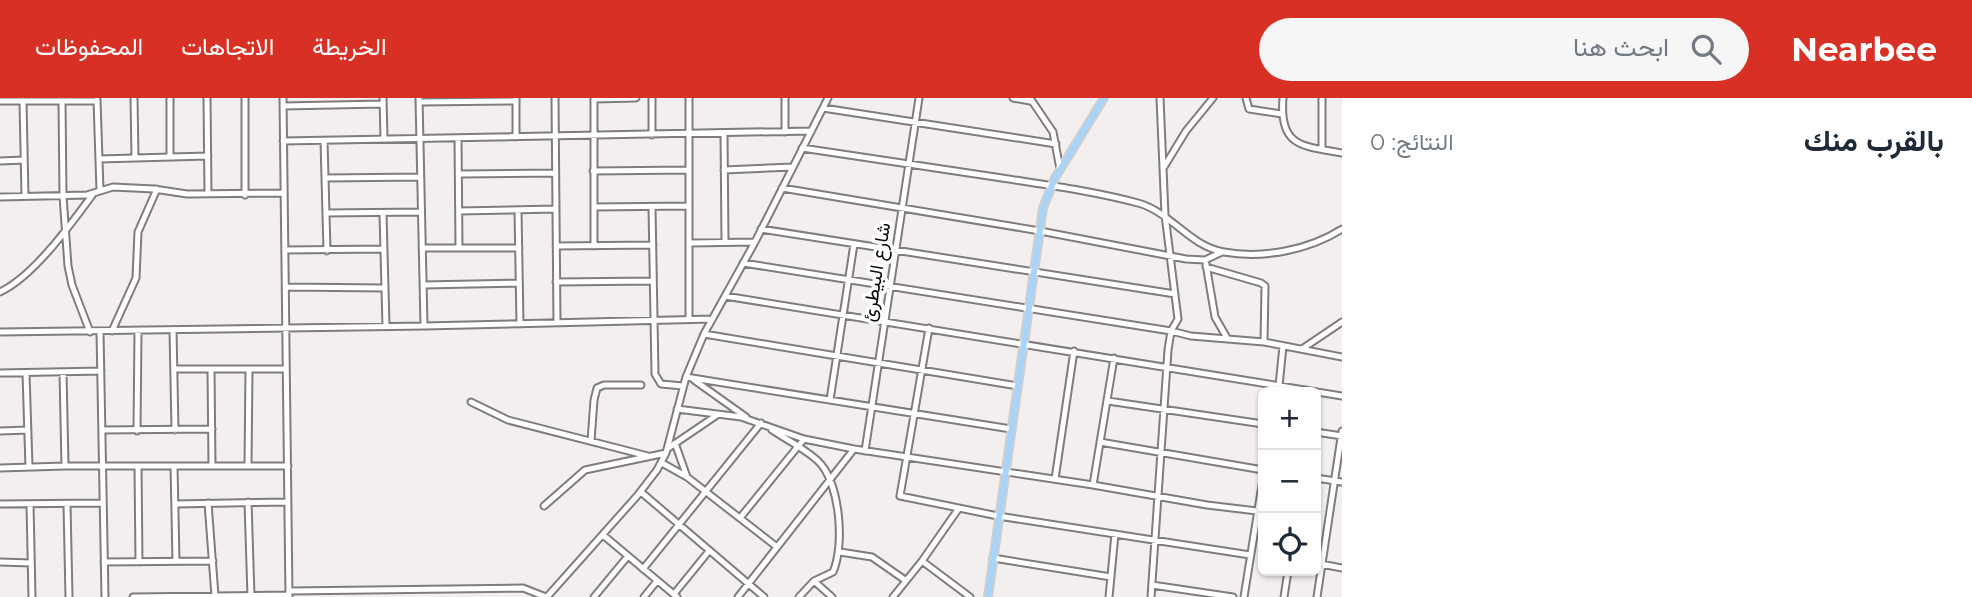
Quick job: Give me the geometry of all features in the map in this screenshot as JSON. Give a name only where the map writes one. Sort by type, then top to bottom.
[{"type":"main road","points":[[988,597],[1043,208],[1060,169],[1104,98]]},
{"type":"street","points":[[134,98],[135,158]]},
{"type":"street","points":[[170,157],[170,98],[179,98]]},
{"type":"street","points":[[207,98],[208,194]]},
{"type":"street","points":[[245,98],[245,195]]},
{"type":"street","points":[[283,98],[289,594]]},
{"type":"street","points":[[555,98],[557,323]]},
{"type":"street","points":[[594,246],[594,98],[636,98]]},
{"type":"street","points":[[652,98],[652,135]]},
{"type":"street","points":[[689,98],[689,319]]},
{"type":"street","points":[[785,98],[785,132]]},
{"type":"street","points":[[133,597],[523,588],[547,597],[641,492],[662,463],[684,386],[704,334],[755,242],[828,98]]},
{"type":"street","name":"شارع البيطرئ","points":[[865,451],[919,98]]},
{"type":"street","points":[[1013,98],[1030,99],[1051,128],[1060,169]]},
{"type":"street","points":[[1151,597],[1167,367],[1171,331],[1178,319],[1165,215],[1160,98]]},
{"type":"street","points":[[1164,167],[1186,131],[1213,98]]},
{"type":"street","points":[[1246,98],[1249,109],[1282,114]]},
{"type":"street","points":[[1283,98],[1282,114],[1289,136],[1301,146],[1342,153]]},
{"type":"street","points":[[1322,98],[1322,149]]},
{"type":"street","points":[[0,101],[97,99],[100,191]]},
{"type":"street","points":[[424,326],[419,100],[516,99],[516,137]]},
{"type":"street","points":[[62,101],[63,196],[70,276],[90,332]]},
{"type":"street","points":[[283,106],[383,101],[384,138]]},
{"type":"street","points":[[23,102],[25,196]]},
{"type":"street","points":[[823,108],[1056,144]]},
{"type":"street","points":[[283,141],[810,131]]},
{"type":"street","points":[[724,133],[725,242]]},
{"type":"street","points":[[458,138],[459,248]]},
{"type":"street","points":[[324,141],[327,251]]},
{"type":"street","points":[[802,148],[1051,186],[1135,202],[1165,215],[1195,241],[1223,252],[1276,252],[1316,242],[1342,229]]},
{"type":"street","points":[[99,159],[208,156]]},
{"type":"street","points":[[0,161],[24,160]]},
{"type":"street","points":[[724,170],[793,167]]},
{"type":"street","points":[[593,171],[688,170]]},
{"type":"street","points":[[459,174],[555,173]]},
{"type":"street","points":[[326,178],[420,177]]},
{"type":"street","points":[[0,197],[93,194],[113,187],[157,189],[187,194],[284,193]]},
{"type":"street","points":[[782,188],[1040,231],[1206,264],[1265,286],[1264,342]]},
{"type":"street","points":[[112,331],[136,278],[138,233],[157,189]]},
{"type":"street","points":[[0,292],[13,285],[66,230],[93,194]]},
{"type":"street","points":[[594,207],[689,206]]},
{"type":"street","points":[[652,207],[653,320],[657,379],[662,385],[684,386]]},
{"type":"street","points":[[459,211],[556,209]]},
{"type":"street","points":[[518,210],[520,324]]},
{"type":"street","points":[[326,213],[421,212]]},
{"type":"street","points":[[383,214],[386,326]]},
{"type":"street","points":[[761,229],[1175,295]]},
{"type":"street","points":[[690,243],[755,242]]},
{"type":"street","points":[[830,400],[854,244]]},
{"type":"street","points":[[556,246],[653,245]]},
{"type":"street","points":[[422,248],[519,248]]},
{"type":"street","points":[[285,250],[384,249]]},
{"type":"street","points":[[1206,264],[1223,252]]},
{"type":"street","points":[[743,263],[1171,331],[1191,337],[1264,342],[1342,357]]},
{"type":"street","points":[[1206,264],[1215,317],[1227,338]]},
{"type":"street","points":[[556,282],[653,281]]},
{"type":"street","points":[[424,285],[519,283]]},
{"type":"street","points":[[286,287],[385,288]]},
{"type":"street","points":[[725,296],[1342,396]]},
{"type":"street","points":[[0,332],[712,319]]},
{"type":"street","points":[[1302,349],[1342,322]]},
{"type":"street","points":[[929,328],[899,495],[998,516],[1250,555]]},
{"type":"street","points":[[173,330],[175,430]]},
{"type":"street","points":[[137,431],[138,331]]},
{"type":"street","points":[[100,332],[104,597]]},
{"type":"street","points":[[704,334],[1018,386]]},
{"type":"street","points":[[1279,386],[1283,346]]},
{"type":"street","points":[[1055,479],[1074,351]]},
{"type":"street","points":[[1093,485],[1114,358]]},
{"type":"street","points":[[174,369],[286,369]]},
{"type":"street","points":[[211,370],[212,466]]},
{"type":"street","points":[[248,466],[249,370]]},
{"type":"street","points":[[0,373],[101,371]]},
{"type":"street","points":[[63,372],[65,466]]},
{"type":"street","points":[[26,373],[29,467]]},
{"type":"street","points":[[689,378],[1011,429]]},
{"type":"street","points":[[689,378],[750,419],[804,439],[865,451],[1257,511]]},
{"type":"street","points":[[592,441],[597,388],[604,384],[641,385]]},
{"type":"street","points":[[1108,401],[1258,423]]},
{"type":"street","points":[[471,402],[490,414],[508,420],[648,456]]},
{"type":"street","points":[[677,409],[750,419]]},
{"type":"street","points":[[544,506],[585,470],[666,451],[707,420],[720,414]]},
{"type":"street","points":[[764,425],[818,462],[831,478],[840,552],[833,572],[814,581],[799,597]]},
{"type":"street","points":[[643,569],[764,425]]},
{"type":"street","points":[[103,430],[212,429]]},
{"type":"street","points":[[0,431],[28,430]]},
{"type":"street","points":[[1321,432],[1342,434],[1321,552]]},
{"type":"street","points":[[740,518],[804,439]]},
{"type":"street","points":[[1100,442],[1258,469]]},
{"type":"street","points":[[675,443],[687,477]]},
{"type":"street","points":[[738,597],[854,449]]},
{"type":"street","points":[[662,463],[687,477],[777,547]]},
{"type":"street","points":[[138,466],[139,562]]},
{"type":"street","points":[[174,466],[176,561]]},
{"type":"street","points":[[0,468],[288,466]]},
{"type":"street","points":[[1321,479],[1342,482]]},
{"type":"street","points":[[641,492],[764,597]]},
{"type":"street","points":[[248,502],[251,596]]},
{"type":"street","points":[[175,504],[288,502]]},
{"type":"street","points":[[0,504],[103,503]]},
{"type":"street","points":[[208,503],[215,596]]},
{"type":"street","points":[[30,504],[32,597]]},
{"type":"street","points":[[67,504],[69,597]]},
{"type":"street","points":[[1244,597],[1258,506]]},
{"type":"street","points":[[895,596],[959,508]]},
{"type":"street","points":[[1109,597],[1115,534]]},
{"type":"street","points":[[603,535],[675,595],[709,551]]},
{"type":"street","points":[[840,552],[874,558],[905,580]]},
{"type":"street","points":[[594,597],[628,556]]},
{"type":"street","points":[[993,558],[1111,577]]},
{"type":"street","points":[[104,562],[213,561]]},
{"type":"street","points":[[922,561],[970,597]]},
{"type":"street","points":[[0,562],[31,563]]},
{"type":"street","points":[[1321,563],[1342,568]]},
{"type":"street","points":[[1284,597],[1287,576]]},
{"type":"street","points":[[1317,597],[1318,576]]},
{"type":"street","points":[[644,597],[657,581]]},
{"type":"street","points":[[814,581],[832,597]]},
{"type":"street","points":[[1152,585],[1233,597]]}]
